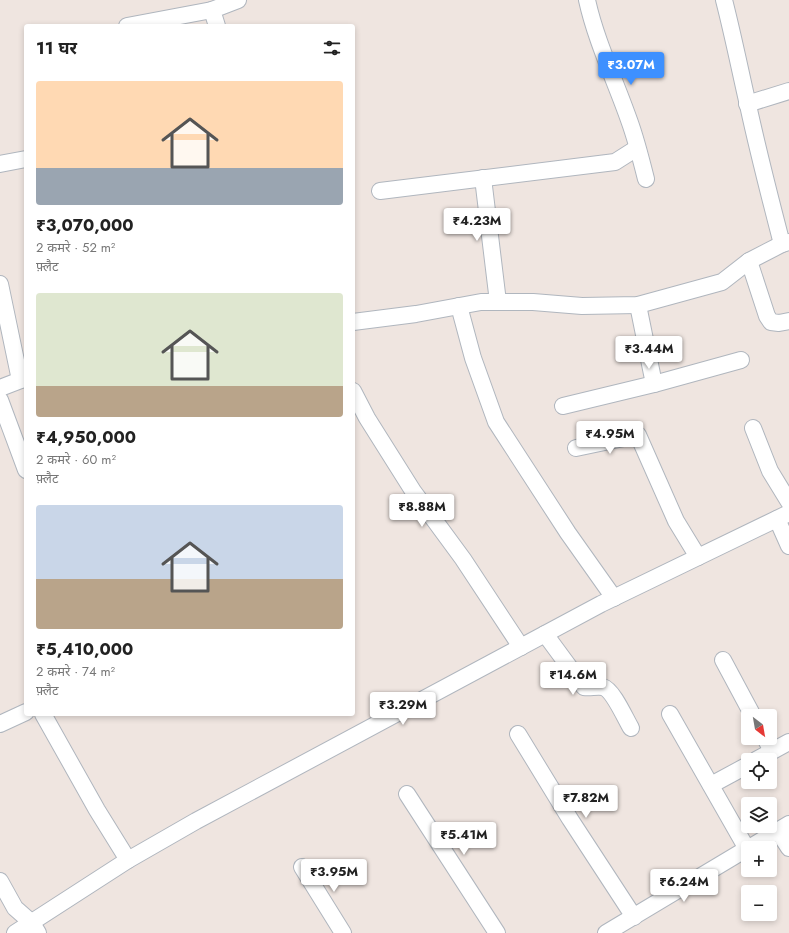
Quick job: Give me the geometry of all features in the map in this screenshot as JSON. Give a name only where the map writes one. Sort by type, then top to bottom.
[{"type":"street","points":[[137,24],[212,10],[238,0]]},
{"type":"street","points":[[587,0],[590,14],[605,57],[630,121],[646,179]]},
{"type":"street","points":[[355,322],[416,314],[481,302],[533,302],[582,306],[638,305],[722,282],[749,261],[786,243],[763,170],[747,104],[735,41],[724,0]]},
{"type":"street","points":[[212,10],[216,24]]},
{"type":"street","points":[[747,104],[789,91]]},
{"type":"street","points":[[380,191],[615,162],[638,148]]},
{"type":"street","points":[[0,164],[24,159]]},
{"type":"street","points":[[484,178],[498,302]]},
{"type":"street","points":[[749,261],[767,316],[771,322],[779,323],[789,321]]},
{"type":"street","points":[[0,284],[23,379],[0,388]]},
{"type":"street","points":[[638,305],[654,384]]},
{"type":"street","points":[[459,306],[473,358],[496,422],[568,533],[614,598]]},
{"type":"street","points":[[564,406],[654,384],[741,360]]},
{"type":"street","points":[[355,395],[367,418],[412,492],[463,559],[520,647]]},
{"type":"street","points":[[0,400],[24,465]]},
{"type":"street","points":[[753,428],[770,471],[789,502]]},
{"type":"street","points":[[576,448],[638,436],[676,521],[698,557]]},
{"type":"street","points":[[14,933],[35,928],[128,860],[203,818],[614,598],[783,516],[789,546]]},
{"type":"street","points":[[545,634],[584,687],[604,687],[610,692],[631,728]]},
{"type":"street","points":[[723,660],[749,709]]},
{"type":"street","points":[[0,724],[24,713]]},
{"type":"street","points":[[670,714],[743,841]]},
{"type":"street","points":[[45,716],[97,810],[128,860]]},
{"type":"street","points":[[518,734],[570,819],[634,917]]},
{"type":"street","points":[[777,743],[789,742]]},
{"type":"street","points":[[762,753],[768,745]]},
{"type":"street","points":[[711,785],[741,769]]},
{"type":"street","points":[[407,794],[496,933]]},
{"type":"street","points":[[762,841],[784,828],[789,848]]},
{"type":"street","points":[[606,933],[741,853]]},
{"type":"street","points":[[302,867],[343,933]]},
{"type":"street","points":[[0,881],[15,908],[35,928]]}]
